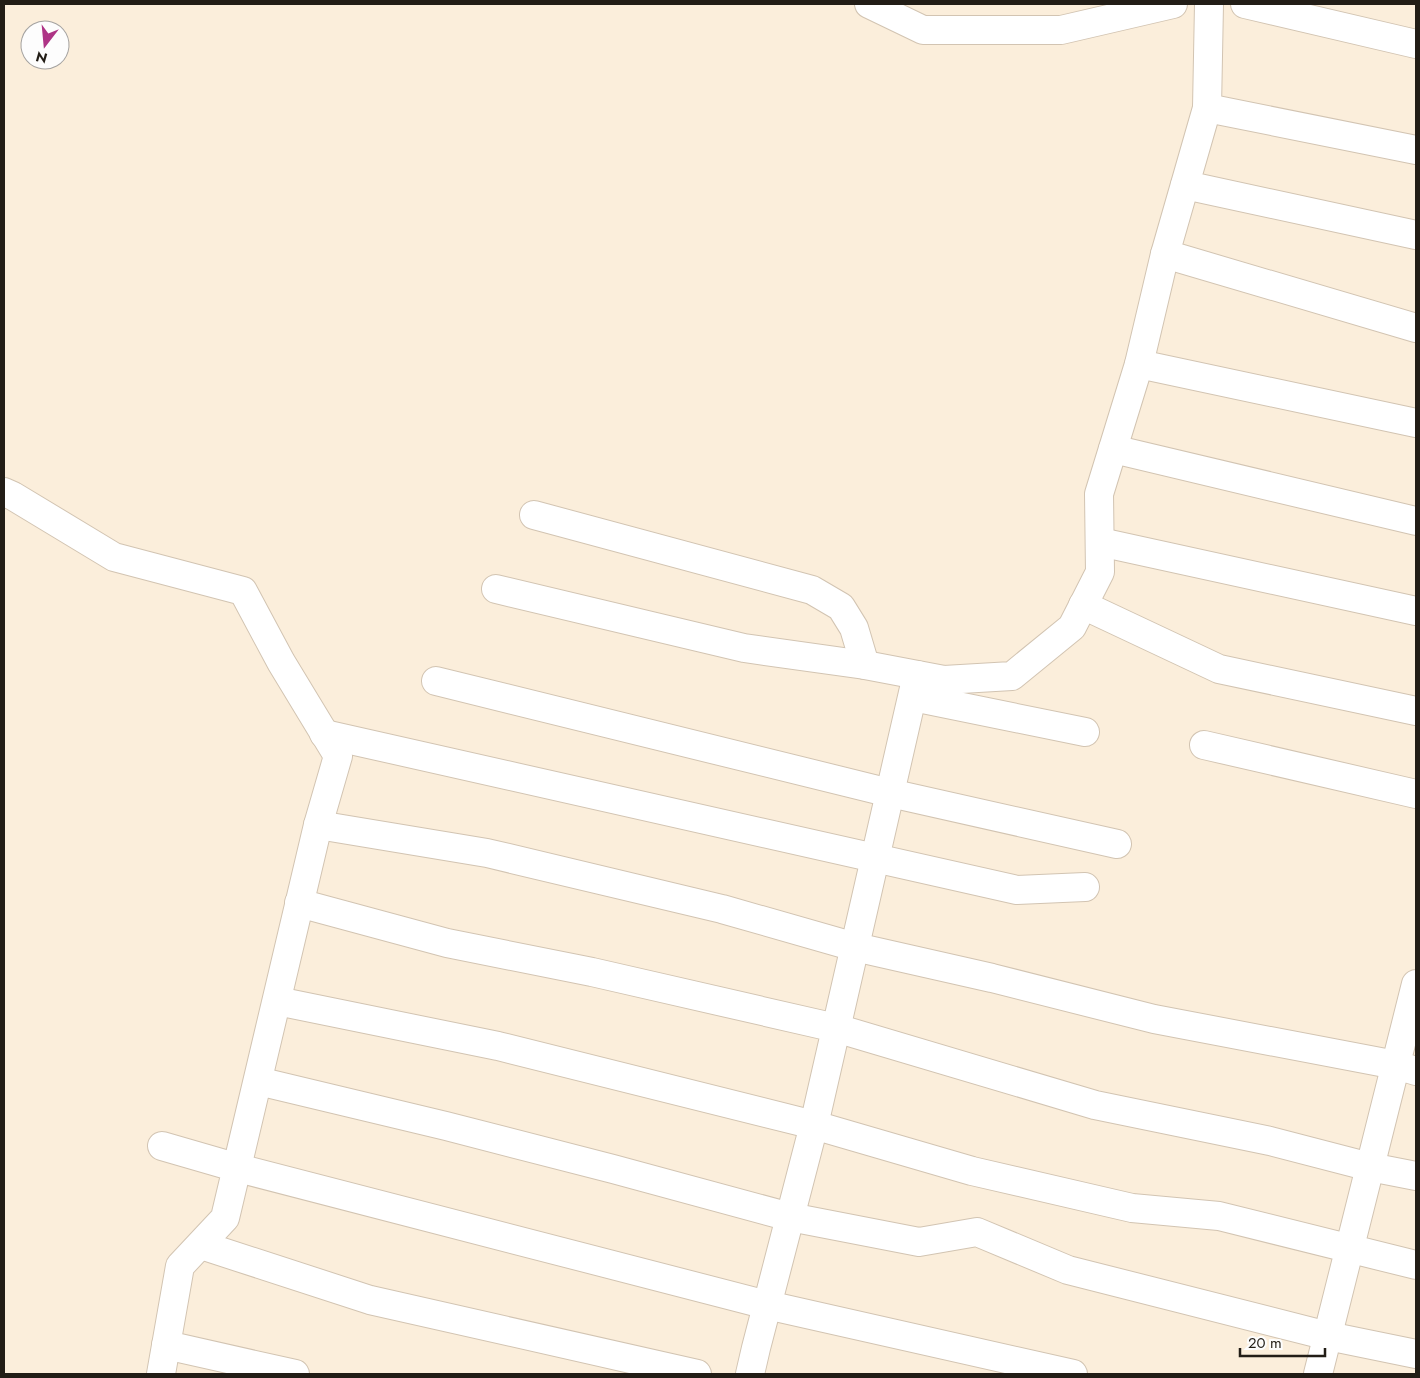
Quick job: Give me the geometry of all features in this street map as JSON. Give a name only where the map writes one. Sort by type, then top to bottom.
[{"type":"street","points":[[876,5],[923,30],[1061,30],[1173,4]]},
{"type":"street","points":[[915,686],[944,680],[1012,676],[1072,627],[1100,572],[1099,494],[1139,364],[1165,254],[1207,108],[1209,4]]},
{"type":"street","points":[[1245,4],[1416,44]]},
{"type":"street","points":[[1207,108],[1416,150]]},
{"type":"street","points":[[1185,185],[1416,235]]},
{"type":"street","points":[[1165,254],[1416,328]]},
{"type":"street","points":[[1139,364],[1416,423]]},
{"type":"street","points":[[1113,449],[1416,521]]},
{"type":"street","points":[[4,492],[114,557],[243,591],[281,662],[338,756],[318,825],[225,1218],[180,1266],[161,1374]]},
{"type":"street","points":[[534,515],[812,590],[841,607],[854,628],[865,665]]},
{"type":"street","points":[[1100,542],[1416,611]]},
{"type":"street","points":[[496,589],[744,648],[865,665],[915,686],[1085,732]]},
{"type":"street","points":[[1083,605],[1220,669],[1416,710]]},
{"type":"street","points":[[436,681],[890,792],[1117,844]]},
{"type":"street","points":[[750,1374],[814,1125],[915,686]]},
{"type":"street","points":[[324,734],[1017,890],[1085,887]]},
{"type":"street","points":[[1204,745],[1416,794]]},
{"type":"street","points":[[318,825],[487,853],[722,909],[855,947],[1154,1018],[1406,1068]]},
{"type":"street","points":[[300,903],[446,942],[592,972],[836,1028],[1094,1105],[1270,1141],[1370,1167],[1416,1176]]},
{"type":"street","points":[[1318,1374],[1370,1167],[1406,1068],[1416,984]]},
{"type":"street","points":[[277,1001],[498,1046],[814,1125],[972,1171],[1113,1204],[1132,1208],[1219,1216],[1416,1264]]},
{"type":"street","points":[[258,1081],[613,1168],[790,1217],[919,1242],[977,1232],[1068,1270],[1328,1336],[1416,1354]]},
{"type":"street","points":[[162,1146],[238,1168],[767,1305],[1073,1374]]},
{"type":"street","points":[[201,1244],[370,1300],[697,1374]]},
{"type":"street","points":[[166,1344],[295,1374]]}]
